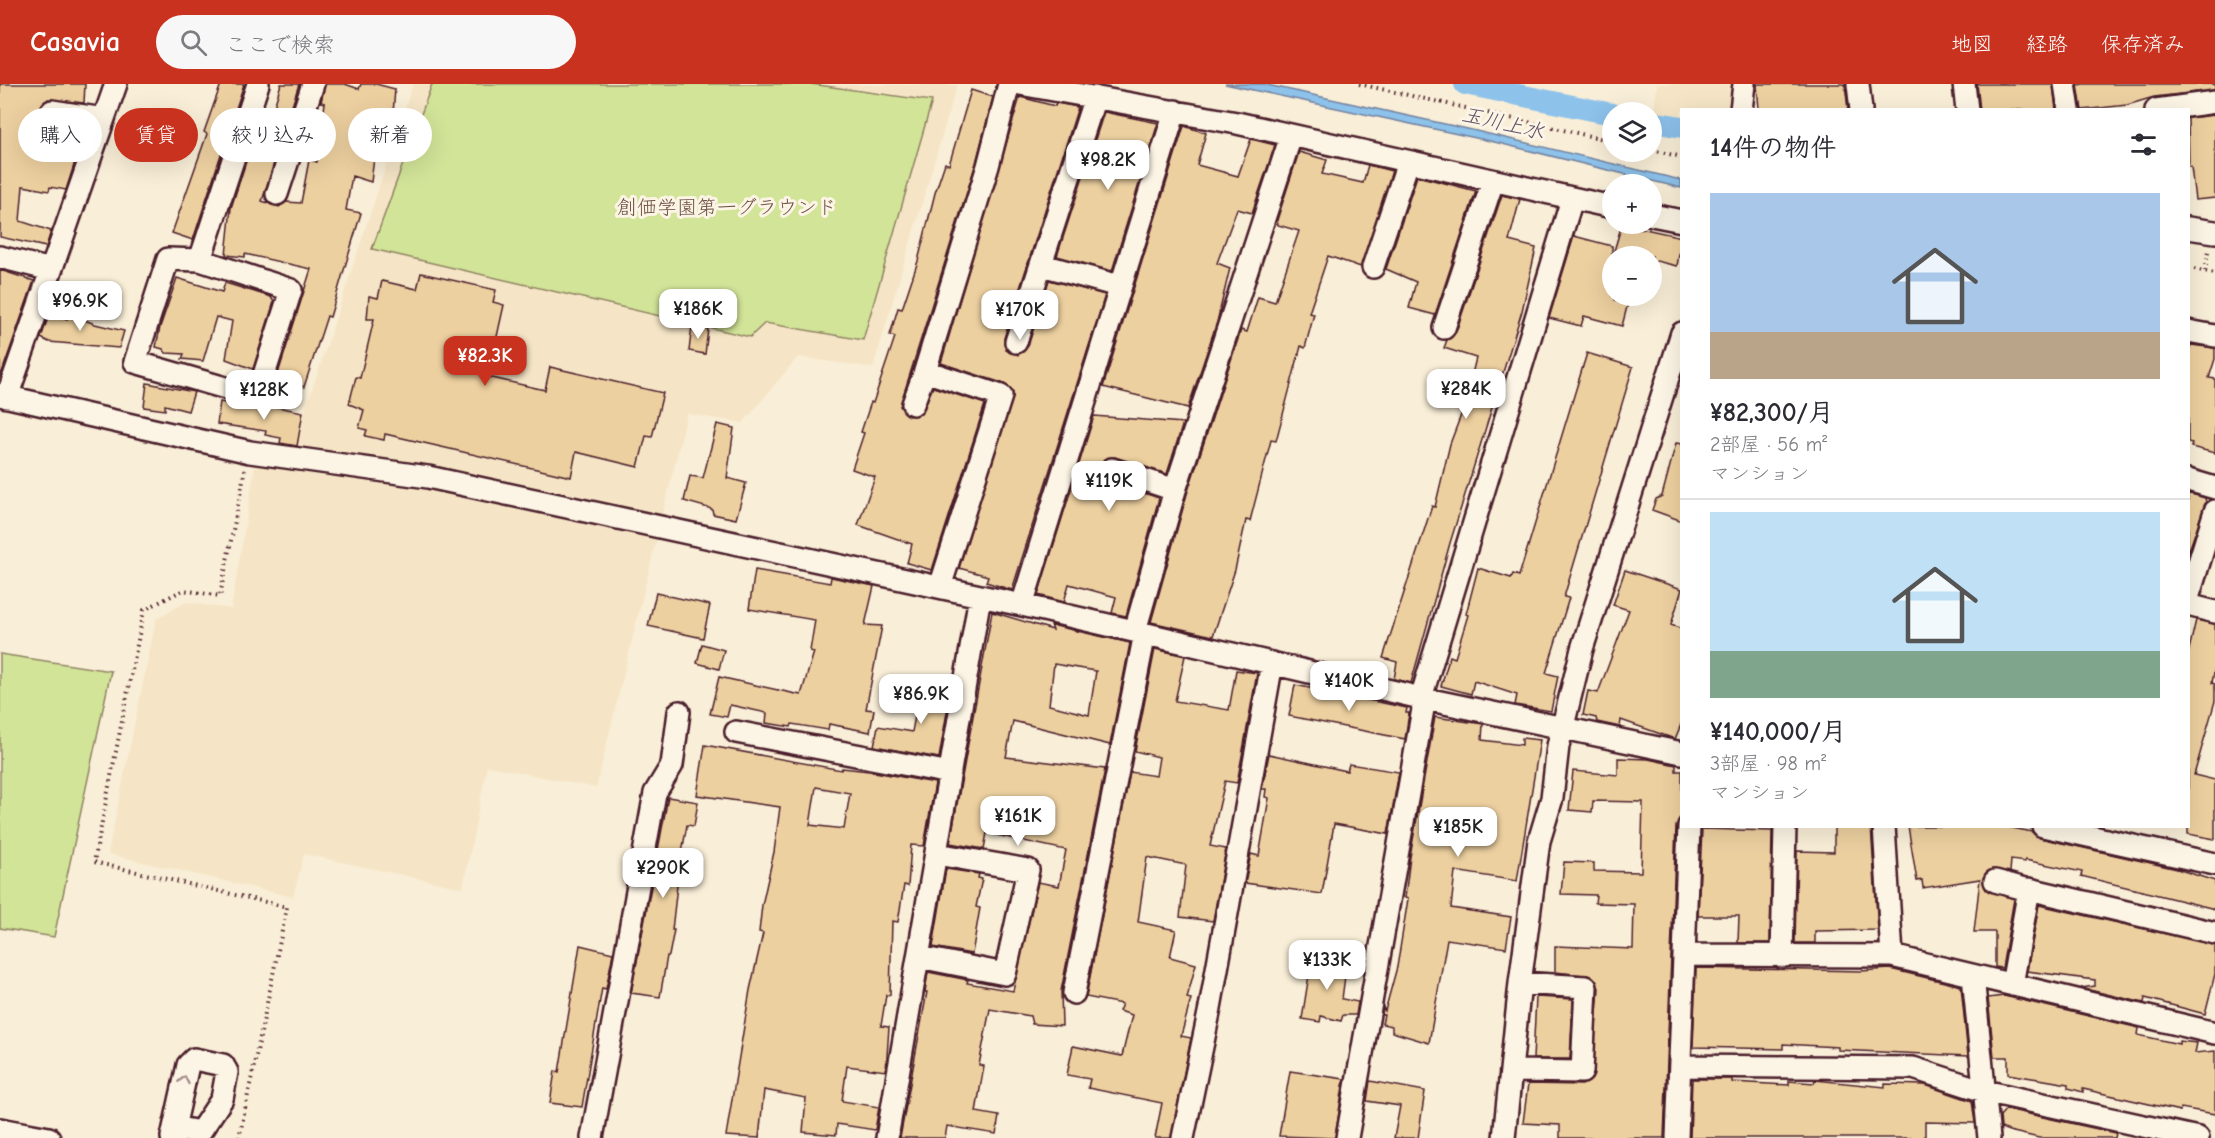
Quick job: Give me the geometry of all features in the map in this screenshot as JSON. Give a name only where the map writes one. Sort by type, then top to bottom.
[{"type":"street","points":[[116,84],[51,270],[3,396],[250,452],[429,477],[1022,604],[1421,698],[1680,753]]},
{"type":"street","points":[[200,260],[258,84]]},
{"type":"street","points":[[277,194],[313,84]]},
{"type":"street","points":[[913,404],[988,166],[1009,84]]},
{"type":"street","points":[[1020,84],[1175,111],[1602,205]]},
{"type":"street","points":[[1741,108],[1744,84]]},
{"type":"street","points":[[1858,84],[1861,108]]},
{"type":"street","points":[[1964,84],[1966,108]]},
{"type":"street","points":[[2065,84],[2069,108]]},
{"type":"street","points":[[1016,342],[1095,97]]},
{"type":"street","points":[[2171,108],[2215,102]]},
{"type":"street","points":[[1022,604],[1175,111]]},
{"type":"street","points":[[1074,993],[1140,632],[1175,490],[1291,136]]},
{"type":"street","points":[[1373,267],[1407,162]]},
{"type":"street","points":[[1443,328],[1493,181]]},
{"type":"street","points":[[1347,1138],[1424,708],[1421,698],[1572,199]]},
{"type":"street","points":[[1662,217],[1680,221]]},
{"type":"street","points":[[2190,228],[2215,232]]},
{"type":"street","points":[[0,257],[51,270]]},
{"type":"street","points":[[168,259],[200,260],[291,290],[257,397],[135,362],[168,259]]},
{"type":"street","points":[[1042,265],[1119,286]]},
{"type":"street","points":[[2190,331],[2215,336]]},
{"type":"street","points":[[1504,1138],[1520,983],[1539,841],[1552,798],[1562,729],[1582,649],[1680,339]]},
{"type":"street","points":[[925,371],[1001,396],[940,587]]},
{"type":"street","points":[[1112,469],[1175,490]]},
{"type":"street","points":[[2190,481],[2215,488]]},
{"type":"street","points":[[2190,586],[2193,568],[2215,511]]},
{"type":"street","points":[[887,1138],[980,596]]},
{"type":"street","points":[[2190,606],[2215,612]]},
{"type":"street","points":[[1183,1138],[1210,1008],[1272,663]]},
{"type":"street","points":[[592,1138],[655,793],[672,765],[679,712]]},
{"type":"street","points":[[736,732],[950,773]]},
{"type":"street","points":[[1677,1138],[1689,828]]},
{"type":"street","points":[[1782,957],[1785,828]]},
{"type":"street","points":[[1884,828],[1892,956]]},
{"type":"street","points":[[2059,828],[2115,835],[2215,864]]},
{"type":"street","points":[[919,957],[1005,974],[1028,870],[937,855]]},
{"type":"street","points":[[1995,881],[2215,933]]},
{"type":"street","points":[[2012,985],[2029,890]]},
{"type":"street","points":[[1684,955],[1892,956],[2215,1033]]},
{"type":"street","points":[[1973,976],[1989,1138]]},
{"type":"street","points":[[1511,1071],[1582,1072],[1586,987],[1520,983]]},
{"type":"street","points":[[1680,1066],[1913,1068],[1984,1091],[2198,1138]]},
{"type":"street","points":[[0,1129],[49,1138]]},
{"type":"path","points":[[1359,84],[1602,139]]},
{"type":"path","points":[[1662,152],[1680,157]]},
{"type":"path","points":[[2190,268],[2215,273]]},
{"type":"path","points":[[239,1138],[287,907],[94,862],[144,610],[183,590],[220,596],[250,452]]},
{"type":"shaded area","points":[[413,84],[957,85],[873,368],[798,357],[743,423],[687,414],[596,788],[487,766],[463,888],[304,854],[293,897],[108,854],[156,619],[186,602],[231,609],[256,461],[287,466],[387,162],[432,162],[432,108],[405,108]]},
{"type":"shaded area","points":[[1657,84],[1734,84],[1732,108],[1680,108],[1680,117],[1662,113],[1662,102],[1655,102]]},
{"type":"green space","name":"創価学園第一グラウンド","points":[[432,84],[811,84],[932,101],[863,340],[765,323],[750,337],[372,249],[404,162],[432,162],[432,108],[423,108]]},
{"type":"green space","points":[[0,654],[111,671],[54,937],[0,928]]},
{"type":"water","points":[[1225,84],[1263,84],[1472,130],[1656,174],[1624,174],[1490,141]]},
{"type":"water","points":[[1662,175],[1680,180],[1680,188],[1662,183]]},
{"type":"building","points":[[0,84],[85,84],[84,103],[48,99],[40,108],[18,108],[18,162],[74,162],[74,165],[66,190],[50,187],[49,191],[23,186],[20,221],[51,231],[46,247],[0,237]]},
{"type":"building","points":[[221,84],[244,84],[236,108],[212,108]]},
{"type":"building","points":[[281,84],[299,84],[291,108],[274,108]]},
{"type":"building","points":[[325,84],[345,84],[359,89],[361,84],[376,84],[395,89],[393,108],[348,108],[348,162],[374,162],[371,182],[352,176],[346,210],[361,213],[330,317],[327,316],[304,387],[277,377],[311,269],[245,254],[245,257],[226,255],[231,208],[246,162],[274,162],[262,201],[279,207],[286,202],[301,203],[309,162],[336,162],[336,108],[324,108],[325,103],[321,102]]},
{"type":"building","points":[[1757,84],[1845,84],[1848,108],[1759,108]]},
{"type":"building","points":[[1977,84],[2053,84],[2056,108],[1980,108]]},
{"type":"building","points":[[2215,84],[2215,90],[2154,97],[2127,105],[2082,108],[2078,85]]},
{"type":"building","points":[[971,90],[993,97],[976,163],[900,406],[908,416],[921,414],[933,387],[985,404],[932,570],[907,563],[912,544],[858,525],[875,477],[852,469],[864,433],[861,432],[895,337],[890,335],[898,308],[902,309],[918,261],[935,193],[945,163],[949,165]]},
{"type":"building","points":[[1020,97],[1055,106],[1056,103],[1078,107],[1004,338],[1006,350],[1018,355],[1028,346],[1049,280],[1105,295],[1012,590],[986,582],[988,576],[959,568],[1013,393],[1005,384],[941,363]]},
{"type":"building","points":[[1104,112],[1158,123],[1112,271],[1057,256]]},
{"type":"building","points":[[210,115],[210,162],[218,162],[193,240],[172,233],[207,134],[204,132]]},
{"type":"building","points":[[2215,115],[2215,198],[2195,200],[2190,167],[2190,118]]},
{"type":"building","points":[[1184,126],[1206,133],[1197,165],[1238,176],[1251,139],[1275,145],[1252,213],[1237,209],[1217,263],[1230,268],[1217,322],[1188,408],[1103,387]]},
{"type":"building","points":[[1299,152],[1327,160],[1322,174],[1363,183],[1368,165],[1392,171],[1361,267],[1328,256],[1309,313],[1314,314],[1305,348],[1301,346],[1276,441],[1271,440],[1250,521],[1246,520],[1235,570],[1213,636],[1151,622],[1187,494],[1241,330],[1247,332],[1258,297],[1275,302],[1299,231],[1278,225],[1277,220]]},
{"type":"building","points":[[1417,176],[1476,191],[1435,315],[1409,308],[1416,282],[1386,269]]},
{"type":"building","points":[[1502,195],[1520,199],[1509,241],[1536,248],[1522,311],[1450,543],[1411,683],[1394,679],[1397,662],[1383,658],[1432,506],[1435,507],[1450,444],[1464,407],[1476,358],[1444,348],[1447,340],[1456,332]]},
{"type":"building","points":[[1662,233],[1680,237],[1677,266],[1662,262],[1662,246],[1615,246],[1619,234]]},
{"type":"building","points":[[1574,236],[1612,246],[1602,246],[1602,306],[1627,306],[1622,326],[1584,316],[1581,326],[1549,318]]},
{"type":"building","points":[[0,270],[34,281],[0,378]]},
{"type":"building","points":[[421,273],[496,290],[493,302],[504,305],[488,377],[545,390],[550,367],[663,393],[652,437],[646,436],[638,467],[576,452],[571,477],[385,434],[384,440],[365,436],[367,430],[359,428],[364,410],[349,404],[356,377],[360,378],[374,319],[367,319],[369,296],[378,298],[382,281],[417,289]]},
{"type":"building","points":[[177,278],[222,292],[225,283],[271,297],[274,302],[253,369],[226,359],[232,321],[216,317],[203,361],[182,359],[184,354],[166,353],[163,349],[156,347],[160,327]]},
{"type":"building","points":[[50,312],[67,319],[69,314],[95,324],[124,331],[119,348],[49,342],[41,338]]},
{"type":"building","points":[[692,326],[708,329],[705,354],[689,351]]},
{"type":"building","points":[[2191,345],[2215,348],[2215,359],[2209,378],[2215,379],[2215,453],[2191,447]]},
{"type":"building","points":[[1587,353],[1633,367],[1564,597],[1569,598],[1546,673],[1558,676],[1551,711],[1515,705],[1517,695],[1474,681],[1471,694],[1441,686],[1450,656],[1455,658],[1468,615],[1466,614],[1478,568],[1511,578],[1513,574],[1519,576]]},
{"type":"building","points":[[147,383],[194,392],[188,411],[165,405],[165,410],[144,407]]},
{"type":"building","points":[[220,402],[254,409],[265,409],[267,405],[303,412],[297,446],[280,443],[281,438],[265,435],[266,431],[217,424]]},
{"type":"building","points":[[1094,416],[1183,423],[1167,474],[1115,457],[1104,459],[1100,466],[1100,472],[1107,481],[1159,498],[1126,616],[1112,613],[1116,597],[1069,584],[1064,602],[1038,595]]},
{"type":"building","points":[[717,424],[734,428],[727,478],[746,483],[736,519],[713,514],[712,509],[684,501],[690,476],[703,478]]},
{"type":"building","points":[[1676,443],[1680,444],[1680,520],[1652,510],[1656,499],[1662,496]]},
{"type":"building","points":[[2190,494],[2205,498],[2206,502],[2190,547]]},
{"type":"building","points":[[755,570],[830,583],[831,577],[874,586],[865,625],[882,626],[866,709],[874,710],[870,732],[829,724],[828,730],[792,724],[791,727],[766,723],[767,713],[730,705],[727,717],[710,714],[719,677],[801,695],[814,652],[810,651],[815,620],[749,609]]},
{"type":"building","points":[[1625,570],[1680,588],[1671,625],[1680,628],[1680,727],[1675,739],[1621,720],[1620,727],[1597,722],[1596,718],[1583,715],[1588,691],[1598,693],[1629,610],[1613,605]]},
{"type":"building","points":[[656,593],[710,605],[703,638],[648,626]]},
{"type":"building","points":[[992,612],[1053,630],[1051,625],[1130,643],[1110,745],[1013,721],[1006,757],[1105,769],[1061,991],[1062,1026],[1032,1024],[1030,1016],[990,1009],[979,1065],[984,1066],[976,1112],[999,1116],[996,1134],[947,1126],[945,1138],[900,1138],[927,992],[925,992],[928,972],[968,980],[967,983],[1013,991],[1038,882],[1059,886],[1066,850],[987,833],[984,849],[950,843]],"holes":[[[1054,664],[1096,671],[1089,715],[1049,705]]]},
{"type":"building","points":[[2196,620],[2215,624],[2215,667],[2212,683],[2215,684],[2215,701],[2194,775],[2215,780],[2215,839],[2188,834],[2188,828],[2190,828],[2190,646]]},
{"type":"building","points":[[702,644],[724,650],[719,669],[697,663]]},
{"type":"building","points":[[1155,649],[1185,656],[1175,701],[1229,710],[1236,670],[1257,673],[1237,783],[1225,781],[1210,846],[1226,849],[1213,921],[1180,917],[1186,865],[1147,857],[1138,922],[1176,930],[1170,957],[1196,964],[1187,998],[1191,999],[1181,1036],[1191,1038],[1171,1138],[1155,1138],[1162,1103],[1088,1088],[1090,1079],[1067,1075],[1073,1046],[1122,1056],[1132,1015],[1119,1011],[1122,1004],[1086,997],[1130,772],[1156,776],[1159,757],[1135,751]]},
{"type":"building","points":[[921,684],[951,689],[939,758],[874,746],[878,726],[912,732]]},
{"type":"building","points":[[1295,685],[1407,708],[1406,713],[1409,713],[1405,739],[1289,716]]},
{"type":"building","points":[[1435,717],[1483,724],[1482,740],[1522,745],[1522,738],[1540,740],[1517,881],[1455,871],[1451,908],[1511,917],[1506,948],[1447,939],[1429,1043],[1392,1032],[1392,1026],[1382,1024],[1384,1015],[1382,1015],[1397,967],[1408,899],[1405,898],[1410,857]]},
{"type":"building","points":[[705,745],[841,770],[842,768],[869,771],[935,783],[924,846],[911,845],[908,886],[904,885],[898,922],[892,921],[890,995],[886,995],[881,1026],[889,1027],[886,1071],[847,1066],[842,1101],[879,1107],[875,1130],[837,1124],[836,1135],[803,1132],[806,1098],[764,1090],[759,1138],[726,1136],[750,990],[763,933],[759,932],[762,905],[774,852],[780,807],[697,795]],"holes":[[[816,787],[850,793],[844,829],[810,825]]]},
{"type":"building","points":[[1269,754],[1347,771],[1349,764],[1399,772],[1388,834],[1334,824],[1322,894],[1245,883],[1251,854],[1259,856],[1269,798],[1265,797],[1266,789],[1262,789]]},
{"type":"building","points":[[1618,758],[1648,759],[1676,765],[1676,771],[1680,771],[1680,819],[1676,826],[1664,1138],[1560,1138],[1560,1125],[1523,1123],[1528,1084],[1582,1085],[1592,1079],[1599,988],[1592,976],[1555,972],[1555,946],[1633,949],[1634,904],[1595,903],[1596,895],[1561,894],[1564,862],[1594,863],[1594,871],[1641,872],[1643,802],[1593,801],[1592,812],[1569,810],[1573,771],[1618,775]]},
{"type":"building","points":[[668,797],[698,802],[694,826],[687,825],[679,868],[672,930],[674,930],[660,997],[631,993]]},
{"type":"building","points":[[1834,828],[1871,828],[1878,930],[1815,931],[1815,943],[1795,943],[1797,851],[1834,852]]},
{"type":"building","points":[[1908,828],[2013,828],[2032,832],[2040,838],[2177,869],[2215,881],[2215,909],[2081,876],[2082,872],[2025,860],[2025,862],[2011,860],[2010,872],[1992,869],[1983,878],[1986,890],[2014,899],[2002,968],[1995,967],[1995,932],[1974,932],[1980,879],[1923,888],[1922,880],[1917,881]]},
{"type":"building","points":[[1702,829],[1772,831],[1770,943],[1738,943],[1739,916],[1698,916]]},
{"type":"building","points":[[946,869],[979,874],[978,878],[982,879],[976,907],[980,908],[972,954],[933,947]]},
{"type":"building","points":[[2039,905],[2215,945],[2215,974],[2205,1014],[2145,998],[2144,1003],[2081,988],[2095,986],[2095,980],[2027,971]]},
{"type":"building","points":[[580,945],[613,953],[606,989],[602,988],[582,1107],[550,1103],[555,1071],[559,1072]]},
{"type":"building","points":[[1312,956],[1347,961],[1342,999],[1358,1002],[1356,1015],[1343,1015],[1341,1021],[1321,1016],[1320,1022],[1302,1019]]},
{"type":"building","points":[[1696,968],[1861,971],[1890,969],[1961,986],[1968,1056],[1838,1050],[1838,1047],[1783,1044],[1783,1049],[1693,1047]]},
{"type":"building","points":[[2004,996],[2139,1028],[2138,1035],[2179,1044],[2179,1041],[2197,1043],[2195,1053],[2215,1051],[2215,1114],[2181,1108],[2180,1111],[2083,1089],[2083,1092],[2068,1088],[2068,1084],[2008,1074],[2008,1057],[1994,1057],[1988,998]]},
{"type":"building","points":[[1536,997],[1573,999],[1570,1059],[1533,1059]]},
{"type":"building","points":[[1290,1071],[1344,1079],[1335,1138],[1279,1136]]},
{"type":"building","points":[[1692,1079],[1732,1079],[1732,1082],[1789,1085],[1789,1081],[1814,1083],[1815,1080],[1885,1087],[1885,1084],[1925,1085],[1972,1101],[1975,1123],[1925,1122],[1925,1138],[1690,1138]]},
{"type":"building","points":[[1370,1081],[1425,1091],[1418,1138],[1394,1138],[1400,1106],[1367,1101]]},
{"type":"building","points":[[2006,1109],[2116,1133],[2115,1138],[2039,1138],[2009,1131],[2001,1128],[2000,1116]]},
{"type":"waterway","points":[[1465,84],[1602,112]]},
{"type":"waterway","points":[[1662,124],[1680,127]]},
{"type":"water label","name":"玉川上水","points":[[1503,123]]}]
